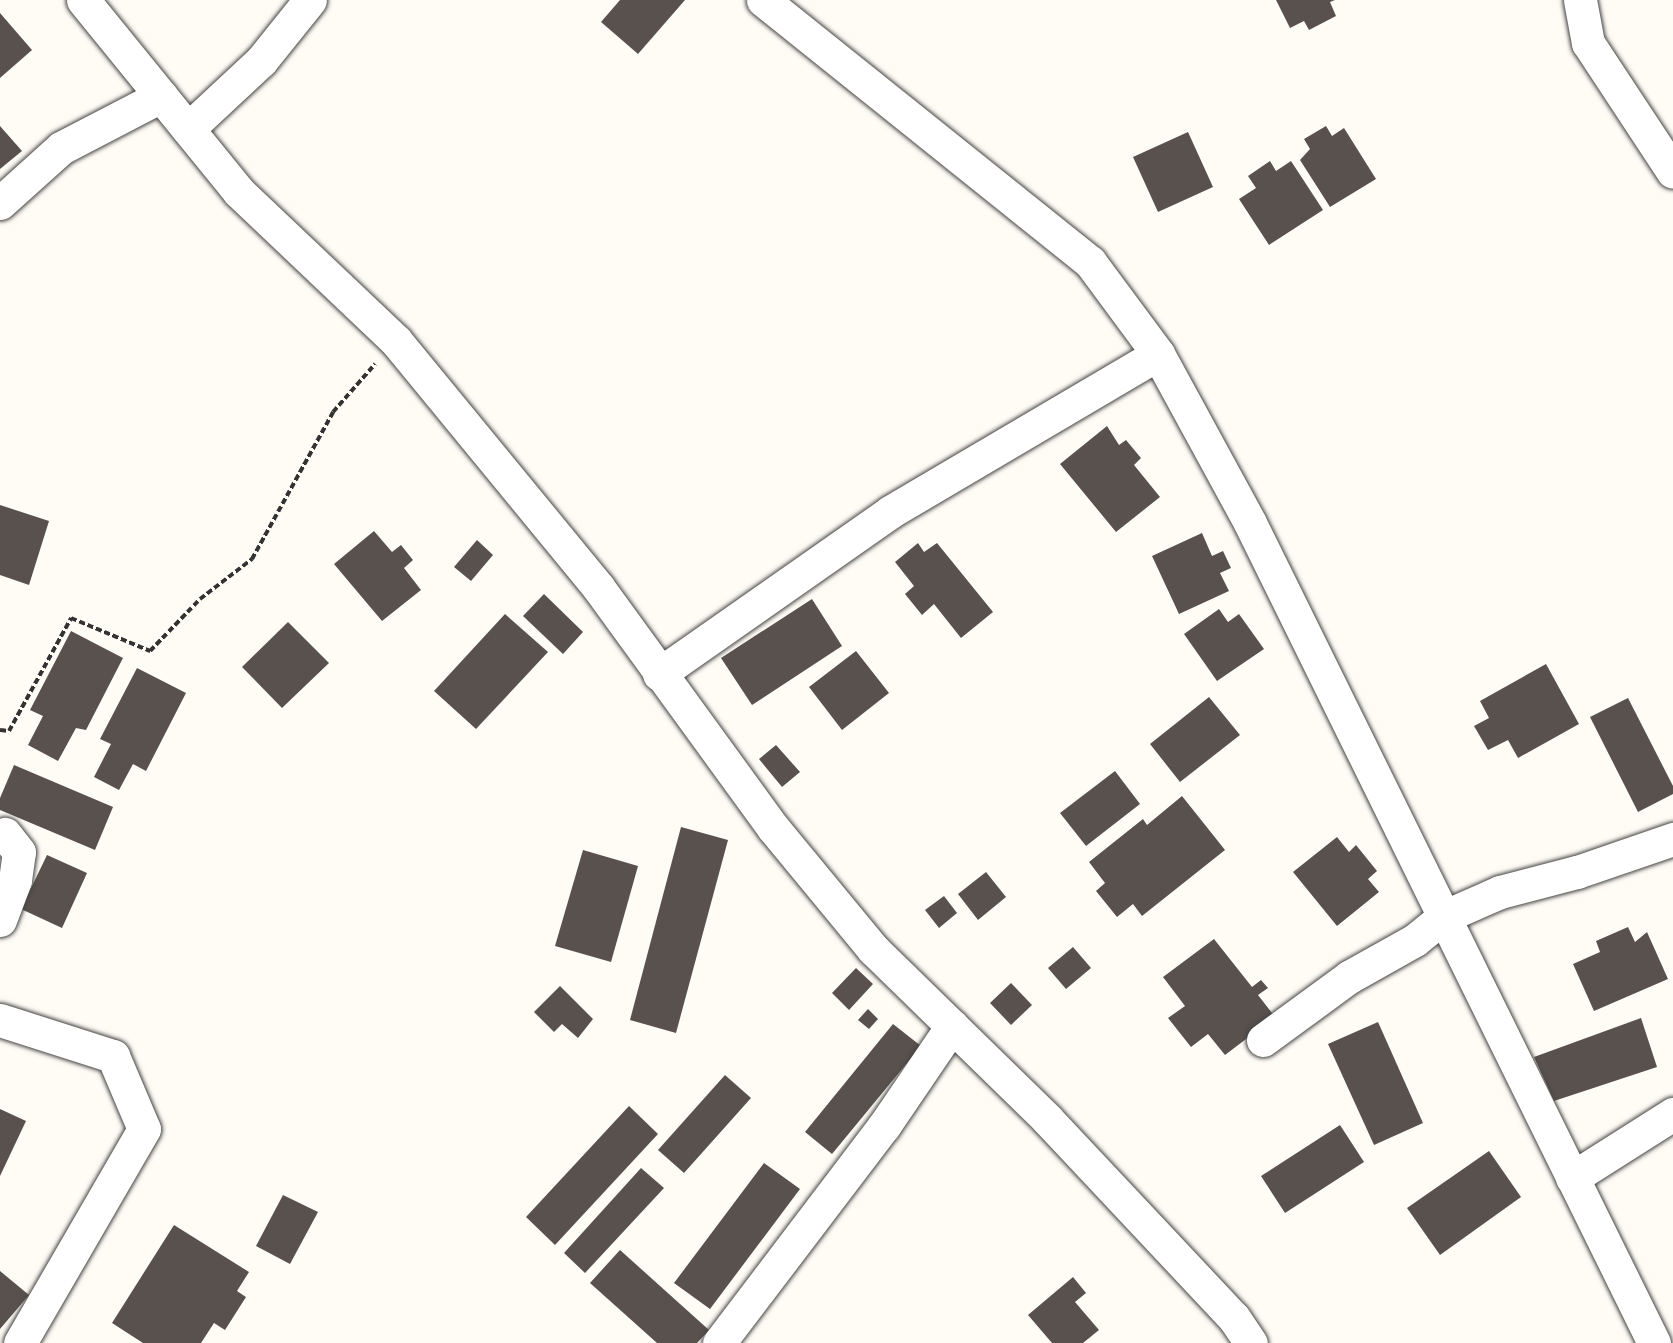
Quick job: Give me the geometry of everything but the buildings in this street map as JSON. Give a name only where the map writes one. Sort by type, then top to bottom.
[{"type":"street","points":[[83,0],[239,192],[396,340],[598,586],[659,674],[774,829],[873,949],[1047,1119],[1234,1318],[1251,1343]]},
{"type":"street","points":[[188,129],[261,62],[310,0]]},
{"type":"street","points":[[763,0],[1090,262],[1158,354],[1250,523],[1654,1343]]},
{"type":"street","points":[[1580,0],[1588,43],[1673,172]]},
{"type":"street","points":[[0,203],[61,148],[161,96]]},
{"type":"street","points":[[659,674],[890,512],[1158,354]]},
{"type":"street","points":[[0,920],[15,880],[19,852],[5,834]]},
{"type":"street","points":[[1263,1040],[1349,977],[1415,940],[1443,917],[1500,891],[1577,872],[1673,840]]},
{"type":"street","points":[[0,1020],[113,1056],[144,1129],[20,1343]]},
{"type":"street","points":[[719,1343],[884,1126],[952,1026]]},
{"type":"street","points":[[1572,1178],[1673,1114]]},
{"type":"path","points":[[0,730],[9,731],[71,618],[150,651],[200,599],[252,559],[287,488],[333,412],[396,340]]}]
